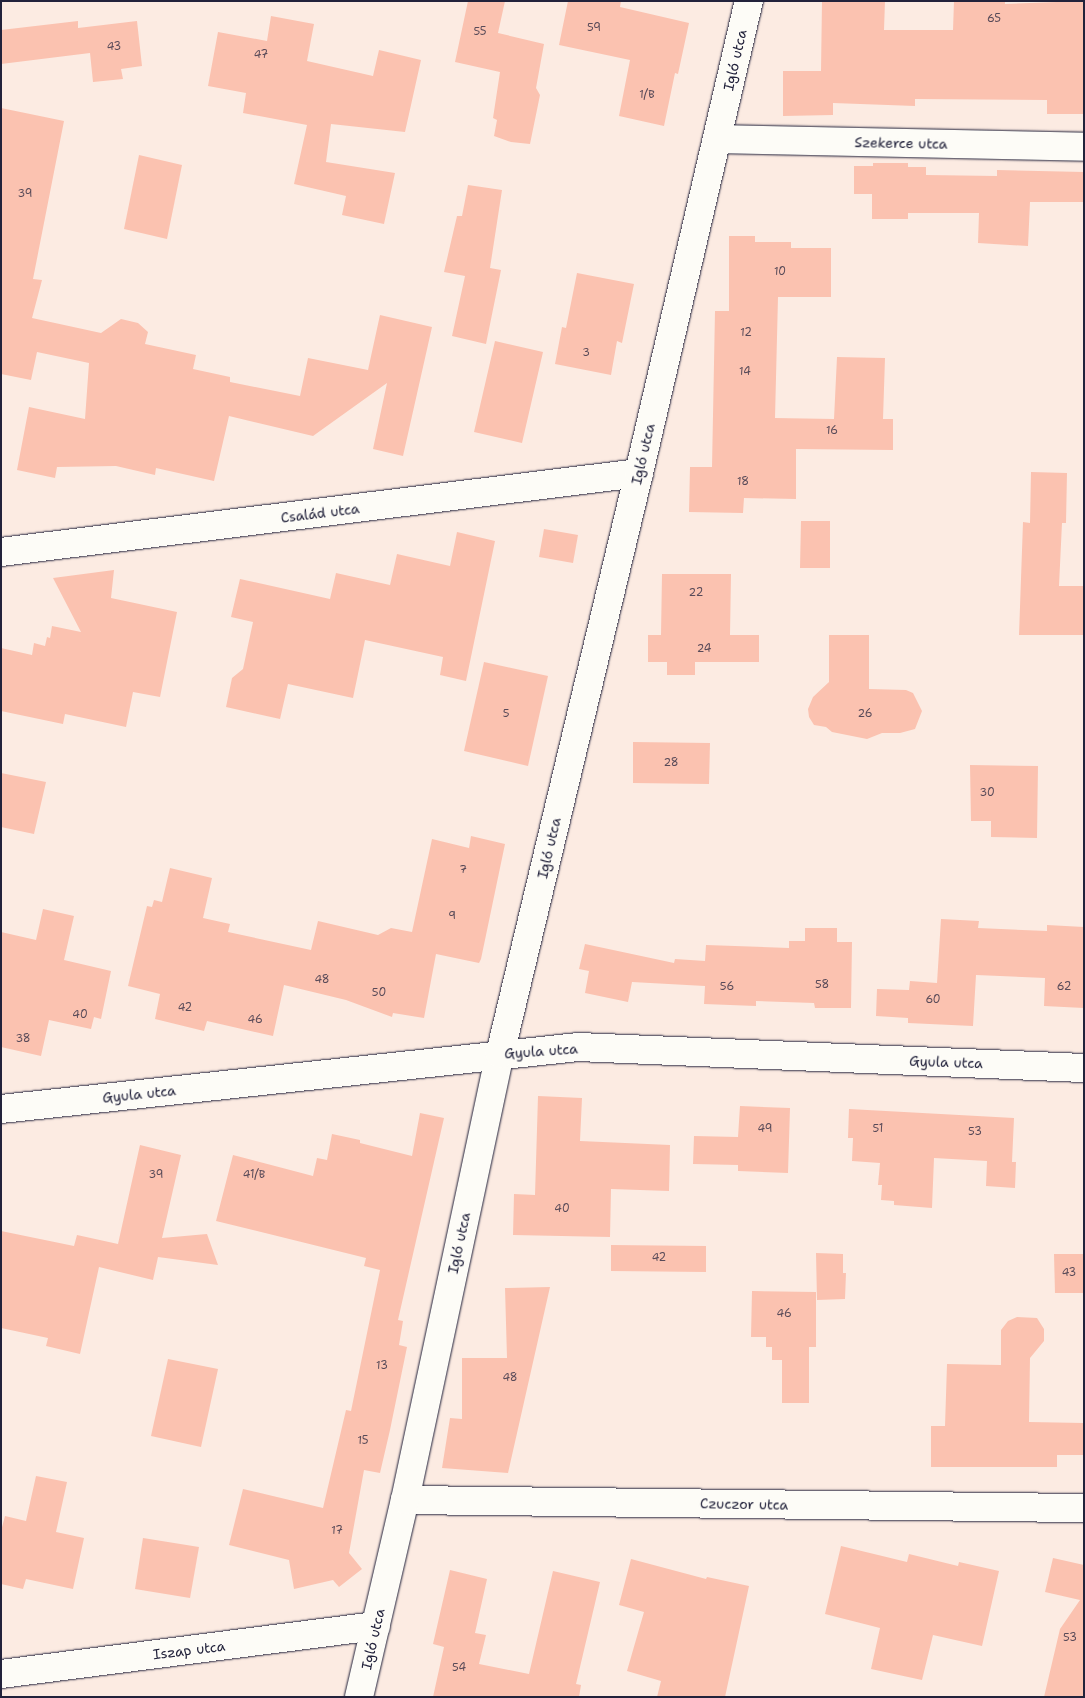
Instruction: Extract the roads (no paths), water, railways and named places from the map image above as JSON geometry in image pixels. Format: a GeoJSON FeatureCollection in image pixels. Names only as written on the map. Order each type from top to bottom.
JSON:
{"type":"FeatureCollection","features":[{"type":"Feature","properties":{"kind":"street","name":"Igló utca"},"geometry":{"type":"LineString","coordinates":[[359,1697],[405,1500],[500,1054],[639,473],[748,1]]}},
{"type":"Feature","properties":{"kind":"street","name":"Szekerce utca"},"geometry":{"type":"LineString","coordinates":[[717,139],[1084,147]]}},
{"type":"Feature","properties":{"kind":"street","name":"Család utca"},"geometry":{"type":"LineString","coordinates":[[1,552],[639,473]]}},
{"type":"Feature","properties":{"kind":"street","name":"Gyula utca"},"geometry":{"type":"LineString","coordinates":[[1,1109],[578,1047],[1084,1068]]}},
{"type":"Feature","properties":{"kind":"street","name":"Czuczor utca"},"geometry":{"type":"LineString","coordinates":[[405,1500],[1084,1508]]}},
{"type":"Feature","properties":{"kind":"street","name":"Iszap utca"},"geometry":{"type":"LineString","coordinates":[[1,1674],[376,1626]]}}]}
